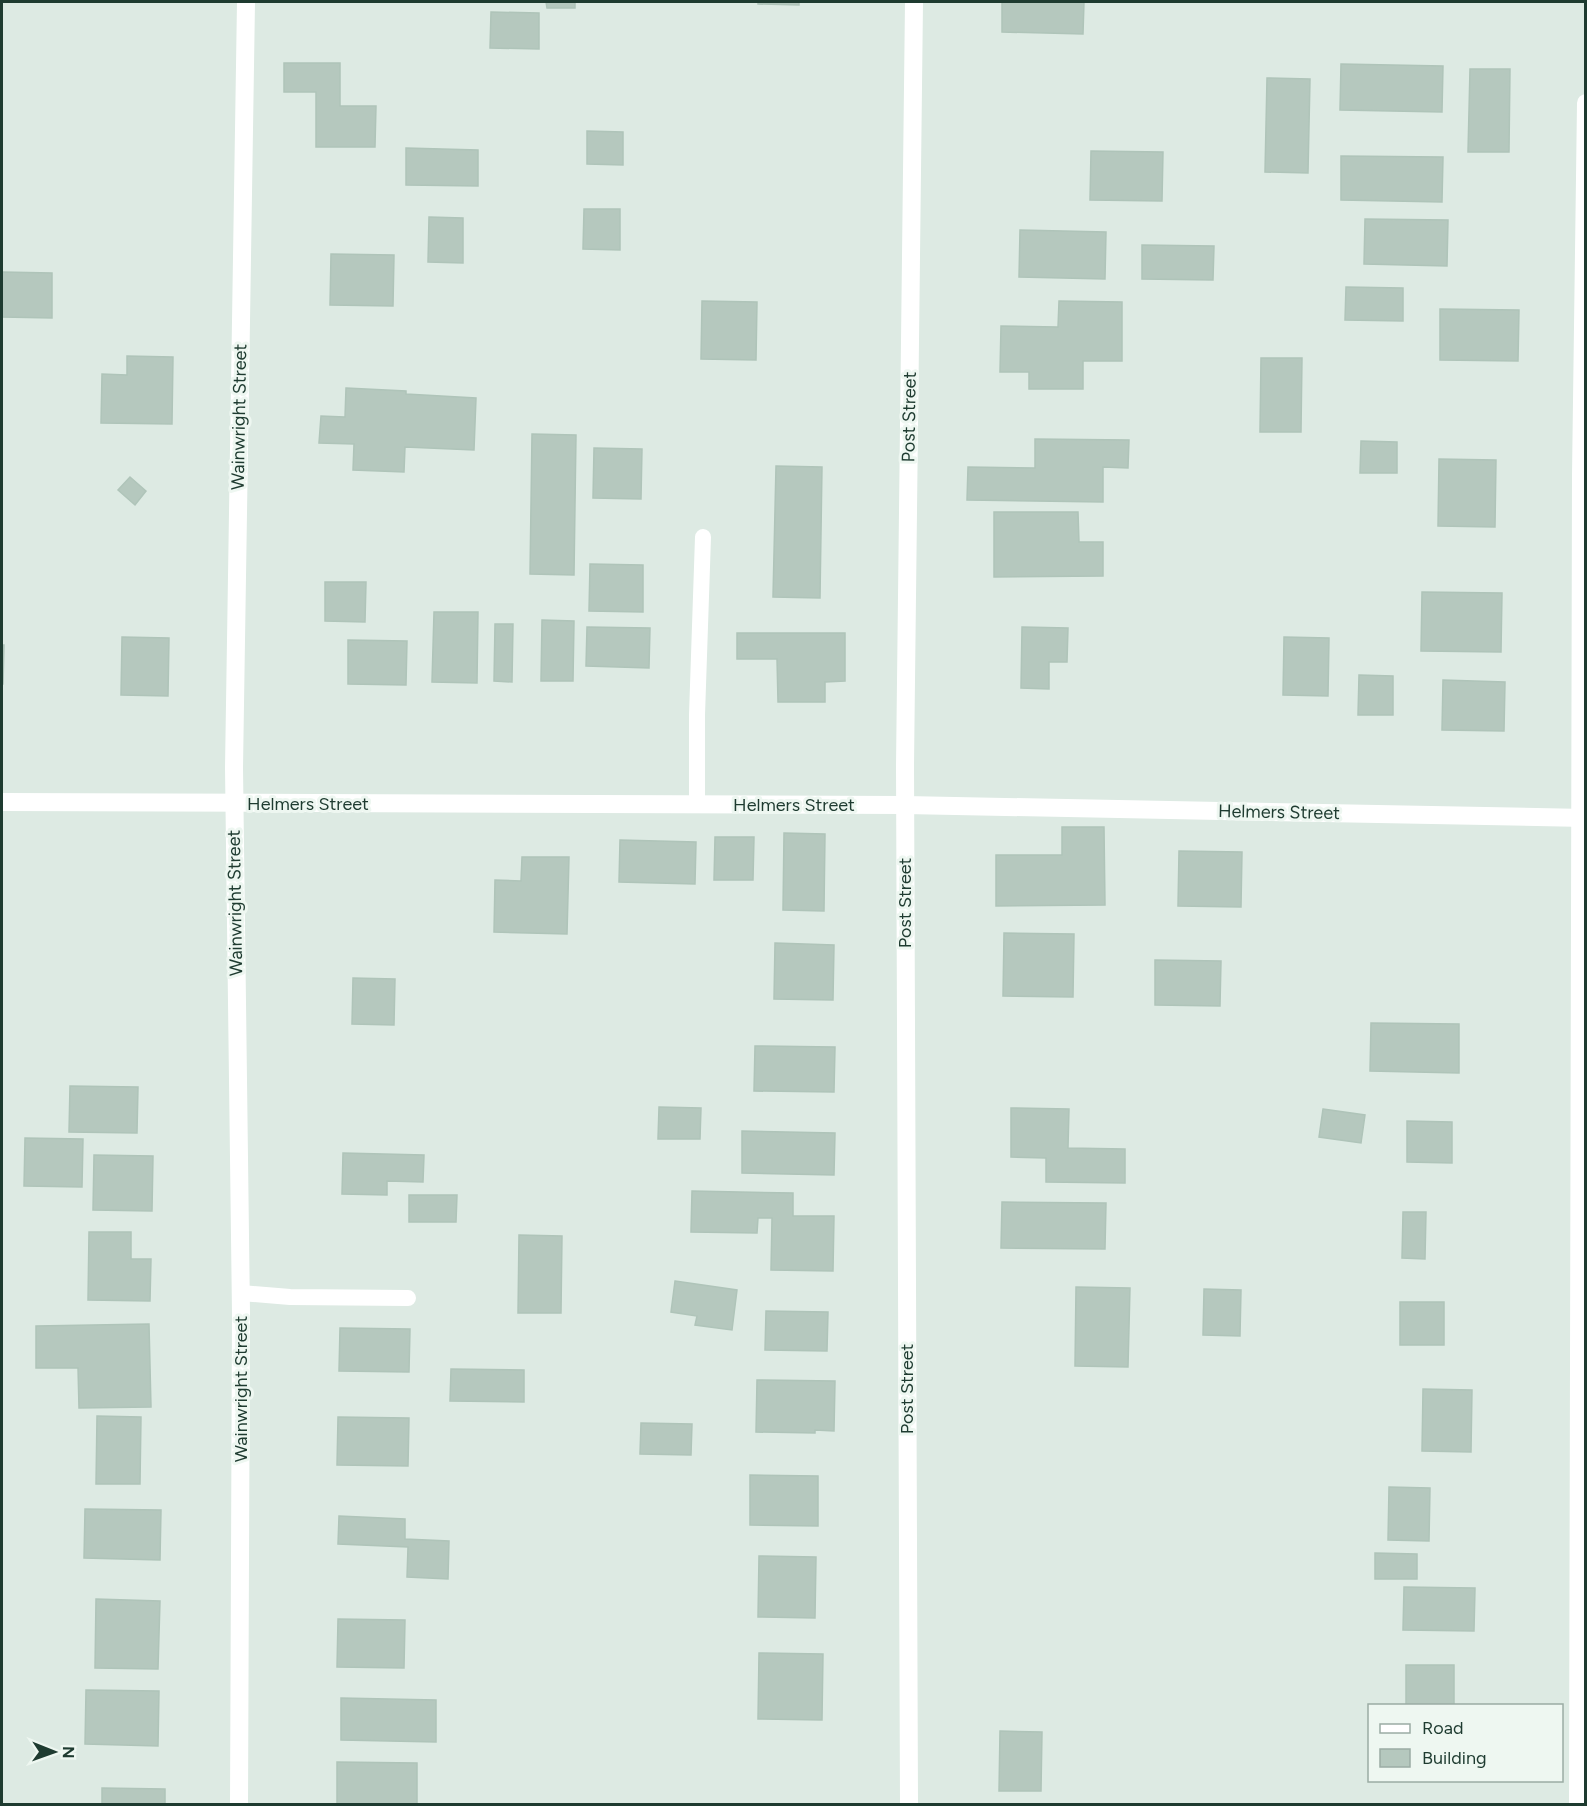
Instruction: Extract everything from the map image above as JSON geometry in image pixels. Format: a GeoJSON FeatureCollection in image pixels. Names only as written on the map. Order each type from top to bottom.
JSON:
{"type":"FeatureCollection","features":[{"type":"Feature","properties":{"kind":"street","name":"Wainwright Street"},"geometry":{"type":"LineString","coordinates":[[239,1804],[241,1293],[233,804],[246,2]]}},
{"type":"Feature","properties":{"kind":"street","name":"Post Street"},"geometry":{"type":"LineString","coordinates":[[909,1804],[905,805],[914,2]]}},
{"type":"Feature","properties":{"kind":"street"},"geometry":{"type":"LineString","coordinates":[[1578,1804],[1583,818],[1581,475],[1586,103]]}},
{"type":"Feature","properties":{"kind":"street","name":"Helmers Street"},"geometry":{"type":"LineString","coordinates":[[2,802],[905,805],[1583,818]]}},
{"type":"Feature","properties":{"kind":"lane"},"geometry":{"type":"LineString","coordinates":[[697,805],[697,715],[703,537]]}},
{"type":"Feature","properties":{"kind":"lane"},"geometry":{"type":"LineString","coordinates":[[241,1293],[290,1297],[408,1298]]}},
{"type":"Feature","properties":{"kind":"building"},"geometry":{"type":"Polygon","coordinates":[[[546,2],[575,2],[575,8],[547,8],[546,2]]]}},
{"type":"Feature","properties":{"kind":"building"},"geometry":{"type":"Polygon","coordinates":[[[758,2],[799,2],[799,5],[758,4],[758,2]]]}},
{"type":"Feature","properties":{"kind":"building"},"geometry":{"type":"Polygon","coordinates":[[[1002,2],[1084,2],[1083,34],[1002,32],[1002,2]]]}},
{"type":"Feature","properties":{"kind":"building"},"geometry":{"type":"Polygon","coordinates":[[[491,12],[539,13],[539,49],[490,48],[491,12]]]}},
{"type":"Feature","properties":{"kind":"building"},"geometry":{"type":"Polygon","coordinates":[[[284,63],[340,63],[340,106],[376,106],[375,147],[316,147],[316,92],[284,92],[284,63]]]}},
{"type":"Feature","properties":{"kind":"building"},"geometry":{"type":"Polygon","coordinates":[[[1341,64],[1443,66],[1442,112],[1340,110],[1341,64]]]}},
{"type":"Feature","properties":{"kind":"building"},"geometry":{"type":"Polygon","coordinates":[[[1470,69],[1510,69],[1509,152],[1468,152],[1470,69]]]}},
{"type":"Feature","properties":{"kind":"building"},"geometry":{"type":"Polygon","coordinates":[[[1267,78],[1310,79],[1308,173],[1265,172],[1267,78]]]}},
{"type":"Feature","properties":{"kind":"building"},"geometry":{"type":"Polygon","coordinates":[[[587,131],[623,132],[623,165],[587,164],[587,131]]]}},
{"type":"Feature","properties":{"kind":"building"},"geometry":{"type":"Polygon","coordinates":[[[406,148],[478,150],[478,186],[406,185],[406,148]]]}},
{"type":"Feature","properties":{"kind":"building"},"geometry":{"type":"Polygon","coordinates":[[[1091,151],[1163,152],[1162,201],[1090,200],[1091,151]]]}},
{"type":"Feature","properties":{"kind":"building"},"geometry":{"type":"Polygon","coordinates":[[[1341,156],[1443,157],[1442,202],[1341,200],[1341,156]]]}},
{"type":"Feature","properties":{"kind":"building"},"geometry":{"type":"Polygon","coordinates":[[[584,209],[620,209],[620,250],[583,249],[584,209]]]}},
{"type":"Feature","properties":{"kind":"building"},"geometry":{"type":"Polygon","coordinates":[[[429,217],[463,218],[463,263],[428,262],[429,217]]]}},
{"type":"Feature","properties":{"kind":"building"},"geometry":{"type":"Polygon","coordinates":[[[1365,219],[1448,220],[1447,266],[1364,264],[1365,219]]]}},
{"type":"Feature","properties":{"kind":"building"},"geometry":{"type":"Polygon","coordinates":[[[1020,230],[1106,232],[1105,279],[1019,277],[1020,230]]]}},
{"type":"Feature","properties":{"kind":"building"},"geometry":{"type":"Polygon","coordinates":[[[1142,245],[1214,246],[1213,280],[1142,279],[1142,245]]]}},
{"type":"Feature","properties":{"kind":"building"},"geometry":{"type":"Polygon","coordinates":[[[331,254],[394,255],[393,306],[330,305],[331,254]]]}},
{"type":"Feature","properties":{"kind":"building"},"geometry":{"type":"Polygon","coordinates":[[[2,272],[52,273],[52,318],[2,317],[2,272]]]}},
{"type":"Feature","properties":{"kind":"building"},"geometry":{"type":"Polygon","coordinates":[[[1346,287],[1403,288],[1403,321],[1345,320],[1346,287]]]}},
{"type":"Feature","properties":{"kind":"building"},"geometry":{"type":"Polygon","coordinates":[[[702,301],[757,302],[756,360],[701,359],[702,301]]]}},
{"type":"Feature","properties":{"kind":"building"},"geometry":{"type":"Polygon","coordinates":[[[1059,301],[1122,302],[1122,361],[1083,361],[1083,389],[1029,389],[1029,372],[1000,372],[1001,326],[1058,327],[1059,301]]]}},
{"type":"Feature","properties":{"kind":"building"},"geometry":{"type":"Polygon","coordinates":[[[1440,309],[1519,310],[1518,361],[1440,360],[1440,309]]]}},
{"type":"Feature","properties":{"kind":"building"},"geometry":{"type":"Polygon","coordinates":[[[127,356],[173,357],[172,424],[101,423],[102,374],[127,375],[127,356]]]}},
{"type":"Feature","properties":{"kind":"building"},"geometry":{"type":"Polygon","coordinates":[[[1261,358],[1302,358],[1301,432],[1260,432],[1261,358]]]}},
{"type":"Feature","properties":{"kind":"building"},"geometry":{"type":"Polygon","coordinates":[[[346,388],[476,398],[474,450],[405,447],[404,472],[353,470],[354,444],[319,443],[321,416],[345,417],[346,388]]]}},
{"type":"Feature","properties":{"kind":"building"},"geometry":{"type":"Polygon","coordinates":[[[532,434],[576,435],[574,575],[530,574],[532,434]]]}},
{"type":"Feature","properties":{"kind":"building"},"geometry":{"type":"Polygon","coordinates":[[[1035,439],[1129,440],[1128,468],[1103,467],[1103,502],[967,500],[968,467],[1035,468],[1035,439]]]}},
{"type":"Feature","properties":{"kind":"building"},"geometry":{"type":"Polygon","coordinates":[[[1361,441],[1397,442],[1397,473],[1360,473],[1361,441]]]}},
{"type":"Feature","properties":{"kind":"building"},"geometry":{"type":"Polygon","coordinates":[[[594,448],[642,449],[641,499],[593,498],[594,448]]]}},
{"type":"Feature","properties":{"kind":"building"},"geometry":{"type":"Polygon","coordinates":[[[1439,459],[1496,460],[1495,527],[1438,526],[1439,459]]]}},
{"type":"Feature","properties":{"kind":"building"},"geometry":{"type":"Polygon","coordinates":[[[776,466],[822,467],[820,598],[773,597],[776,466]]]}},
{"type":"Feature","properties":{"kind":"building"},"geometry":{"type":"Polygon","coordinates":[[[130,477],[146,491],[135,505],[118,490],[130,477]]]}},
{"type":"Feature","properties":{"kind":"building"},"geometry":{"type":"Polygon","coordinates":[[[994,512],[1078,512],[1079,542],[1103,542],[1103,576],[994,577],[994,512]]]}},
{"type":"Feature","properties":{"kind":"building"},"geometry":{"type":"Polygon","coordinates":[[[590,564],[643,565],[643,612],[589,611],[590,564]]]}},
{"type":"Feature","properties":{"kind":"building"},"geometry":{"type":"Polygon","coordinates":[[[325,582],[366,582],[365,622],[325,621],[325,582]]]}},
{"type":"Feature","properties":{"kind":"building"},"geometry":{"type":"Polygon","coordinates":[[[1422,592],[1502,593],[1501,652],[1421,651],[1422,592]]]}},
{"type":"Feature","properties":{"kind":"building"},"geometry":{"type":"Polygon","coordinates":[[[434,612],[478,612],[477,683],[432,682],[434,612]]]}},
{"type":"Feature","properties":{"kind":"building"},"geometry":{"type":"Polygon","coordinates":[[[542,620],[574,621],[573,681],[541,681],[542,620]]]}},
{"type":"Feature","properties":{"kind":"building"},"geometry":{"type":"Polygon","coordinates":[[[495,624],[513,624],[512,682],[494,681],[495,624]]]}},
{"type":"Feature","properties":{"kind":"building"},"geometry":{"type":"Polygon","coordinates":[[[587,627],[650,628],[649,668],[586,666],[587,627]]]}},
{"type":"Feature","properties":{"kind":"building"},"geometry":{"type":"Polygon","coordinates":[[[1022,627],[1068,628],[1067,662],[1049,662],[1049,689],[1021,688],[1022,627]]]}},
{"type":"Feature","properties":{"kind":"building"},"geometry":{"type":"Polygon","coordinates":[[[737,633],[845,633],[845,681],[825,682],[825,702],[778,702],[777,659],[737,659],[737,633]]]}},
{"type":"Feature","properties":{"kind":"building"},"geometry":{"type":"Polygon","coordinates":[[[122,637],[169,638],[168,696],[121,695],[122,637]]]}},
{"type":"Feature","properties":{"kind":"building"},"geometry":{"type":"Polygon","coordinates":[[[1284,637],[1329,638],[1328,696],[1283,695],[1284,637]]]}},
{"type":"Feature","properties":{"kind":"building"},"geometry":{"type":"Polygon","coordinates":[[[348,640],[407,641],[406,685],[348,684],[348,640]]]}},
{"type":"Feature","properties":{"kind":"building"},"geometry":{"type":"Polygon","coordinates":[[[2,645],[4,645],[3,684],[2,684],[2,645]]]}},
{"type":"Feature","properties":{"kind":"building"},"geometry":{"type":"Polygon","coordinates":[[[1359,675],[1393,676],[1393,715],[1358,715],[1359,675]]]}},
{"type":"Feature","properties":{"kind":"building"},"geometry":{"type":"Polygon","coordinates":[[[1443,680],[1505,682],[1504,731],[1442,730],[1443,680]]]}},
{"type":"Feature","properties":{"kind":"building"},"geometry":{"type":"Polygon","coordinates":[[[1062,827],[1104,827],[1105,905],[996,906],[996,855],[1062,855],[1062,827]]]}},
{"type":"Feature","properties":{"kind":"building"},"geometry":{"type":"Polygon","coordinates":[[[784,833],[825,834],[824,911],[783,910],[784,833]]]}},
{"type":"Feature","properties":{"kind":"building"},"geometry":{"type":"Polygon","coordinates":[[[715,837],[754,837],[753,880],[714,880],[715,837]]]}},
{"type":"Feature","properties":{"kind":"building"},"geometry":{"type":"Polygon","coordinates":[[[620,840],[696,842],[695,884],[619,882],[620,840]]]}},
{"type":"Feature","properties":{"kind":"building"},"geometry":{"type":"Polygon","coordinates":[[[1179,851],[1242,852],[1241,907],[1178,906],[1179,851]]]}},
{"type":"Feature","properties":{"kind":"building"},"geometry":{"type":"Polygon","coordinates":[[[522,857],[569,857],[567,934],[494,932],[495,880],[521,881],[522,857]]]}},
{"type":"Feature","properties":{"kind":"building"},"geometry":{"type":"Polygon","coordinates":[[[1004,933],[1074,934],[1073,997],[1003,996],[1004,933]]]}},
{"type":"Feature","properties":{"kind":"building"},"geometry":{"type":"Polygon","coordinates":[[[775,943],[834,945],[833,1000],[774,999],[775,943]]]}},
{"type":"Feature","properties":{"kind":"building"},"geometry":{"type":"Polygon","coordinates":[[[1155,960],[1221,961],[1220,1006],[1155,1005],[1155,960]]]}},
{"type":"Feature","properties":{"kind":"building"},"geometry":{"type":"Polygon","coordinates":[[[353,978],[395,979],[394,1025],[352,1024],[353,978]]]}},
{"type":"Feature","properties":{"kind":"building"},"geometry":{"type":"Polygon","coordinates":[[[1371,1023],[1459,1024],[1459,1073],[1370,1071],[1371,1023]]]}},
{"type":"Feature","properties":{"kind":"building"},"geometry":{"type":"Polygon","coordinates":[[[755,1046],[835,1047],[834,1092],[754,1091],[755,1046]]]}},
{"type":"Feature","properties":{"kind":"building"},"geometry":{"type":"Polygon","coordinates":[[[70,1086],[138,1087],[137,1133],[69,1132],[70,1086]]]}},
{"type":"Feature","properties":{"kind":"building"},"geometry":{"type":"Polygon","coordinates":[[[659,1107],[701,1108],[700,1139],[658,1139],[659,1107]]]}},
{"type":"Feature","properties":{"kind":"building"},"geometry":{"type":"Polygon","coordinates":[[[1011,1108],[1069,1109],[1068,1148],[1125,1149],[1125,1183],[1046,1182],[1046,1158],[1011,1157],[1011,1108]]]}},
{"type":"Feature","properties":{"kind":"building"},"geometry":{"type":"Polygon","coordinates":[[[1323,1109],[1365,1115],[1361,1143],[1319,1137],[1323,1109]]]}},
{"type":"Feature","properties":{"kind":"building"},"geometry":{"type":"Polygon","coordinates":[[[1407,1121],[1452,1122],[1452,1163],[1407,1162],[1407,1121]]]}},
{"type":"Feature","properties":{"kind":"building"},"geometry":{"type":"Polygon","coordinates":[[[742,1131],[835,1133],[834,1175],[742,1173],[742,1131]]]}},
{"type":"Feature","properties":{"kind":"building"},"geometry":{"type":"Polygon","coordinates":[[[25,1138],[83,1139],[82,1187],[24,1186],[25,1138]]]}},
{"type":"Feature","properties":{"kind":"building"},"geometry":{"type":"Polygon","coordinates":[[[343,1153],[424,1155],[423,1182],[387,1181],[387,1195],[342,1194],[343,1153]]]}},
{"type":"Feature","properties":{"kind":"building"},"geometry":{"type":"Polygon","coordinates":[[[94,1155],[153,1156],[152,1211],[93,1210],[94,1155]]]}},
{"type":"Feature","properties":{"kind":"building"},"geometry":{"type":"Polygon","coordinates":[[[692,1191],[793,1193],[793,1216],[834,1216],[833,1271],[771,1270],[772,1218],[758,1218],[757,1233],[691,1232],[692,1191]]]}},
{"type":"Feature","properties":{"kind":"building"},"geometry":{"type":"Polygon","coordinates":[[[409,1195],[457,1195],[456,1222],[409,1222],[409,1195]]]}},
{"type":"Feature","properties":{"kind":"building"},"geometry":{"type":"Polygon","coordinates":[[[1002,1202],[1106,1203],[1105,1249],[1001,1248],[1002,1202]]]}},
{"type":"Feature","properties":{"kind":"building"},"geometry":{"type":"Polygon","coordinates":[[[1403,1212],[1426,1212],[1425,1259],[1402,1258],[1403,1212]]]}},
{"type":"Feature","properties":{"kind":"building"},"geometry":{"type":"Polygon","coordinates":[[[89,1232],[131,1232],[131,1259],[151,1259],[150,1301],[88,1300],[89,1232]]]}},
{"type":"Feature","properties":{"kind":"building"},"geometry":{"type":"Polygon","coordinates":[[[519,1235],[562,1236],[561,1313],[518,1313],[519,1235]]]}},
{"type":"Feature","properties":{"kind":"building"},"geometry":{"type":"Polygon","coordinates":[[[675,1281],[737,1290],[732,1330],[695,1325],[697,1316],[671,1312],[675,1281]]]}},
{"type":"Feature","properties":{"kind":"building"},"geometry":{"type":"Polygon","coordinates":[[[1076,1287],[1130,1288],[1128,1367],[1075,1366],[1076,1287]]]}},
{"type":"Feature","properties":{"kind":"building"},"geometry":{"type":"Polygon","coordinates":[[[1204,1289],[1241,1290],[1240,1336],[1203,1335],[1204,1289]]]}},
{"type":"Feature","properties":{"kind":"building"},"geometry":{"type":"Polygon","coordinates":[[[1400,1302],[1444,1302],[1444,1345],[1400,1345],[1400,1302]]]}},
{"type":"Feature","properties":{"kind":"building"},"geometry":{"type":"Polygon","coordinates":[[[766,1311],[828,1312],[827,1351],[765,1350],[766,1311]]]}},
{"type":"Feature","properties":{"kind":"building"},"geometry":{"type":"Polygon","coordinates":[[[149,1324],[151,1407],[79,1408],[78,1368],[36,1368],[36,1326],[149,1324]]]}},
{"type":"Feature","properties":{"kind":"building"},"geometry":{"type":"Polygon","coordinates":[[[340,1328],[410,1329],[409,1372],[339,1371],[340,1328]]]}},
{"type":"Feature","properties":{"kind":"building"},"geometry":{"type":"Polygon","coordinates":[[[451,1369],[524,1370],[524,1402],[450,1401],[451,1369]]]}},
{"type":"Feature","properties":{"kind":"building"},"geometry":{"type":"Polygon","coordinates":[[[757,1380],[835,1381],[834,1431],[756,1432],[757,1380]]]}},
{"type":"Feature","properties":{"kind":"building"},"geometry":{"type":"Polygon","coordinates":[[[1423,1389],[1472,1390],[1471,1452],[1422,1451],[1423,1389]]]}},
{"type":"Feature","properties":{"kind":"building"},"geometry":{"type":"Polygon","coordinates":[[[97,1416],[141,1417],[140,1484],[96,1484],[97,1416]]]}},
{"type":"Feature","properties":{"kind":"building"},"geometry":{"type":"Polygon","coordinates":[[[338,1417],[409,1418],[408,1466],[337,1465],[338,1417]]]}},
{"type":"Feature","properties":{"kind":"building"},"geometry":{"type":"Polygon","coordinates":[[[641,1423],[692,1424],[691,1455],[640,1454],[641,1423]]]}},
{"type":"Feature","properties":{"kind":"building"},"geometry":{"type":"Polygon","coordinates":[[[750,1475],[818,1476],[818,1526],[750,1525],[750,1475]]]}},
{"type":"Feature","properties":{"kind":"building"},"geometry":{"type":"Polygon","coordinates":[[[1389,1487],[1430,1488],[1429,1541],[1388,1540],[1389,1487]]]}},
{"type":"Feature","properties":{"kind":"building"},"geometry":{"type":"Polygon","coordinates":[[[85,1509],[161,1510],[160,1560],[84,1558],[85,1509]]]}},
{"type":"Feature","properties":{"kind":"building"},"geometry":{"type":"Polygon","coordinates":[[[339,1516],[405,1519],[405,1539],[449,1541],[448,1579],[407,1577],[408,1547],[338,1544],[339,1516]]]}},
{"type":"Feature","properties":{"kind":"building"},"geometry":{"type":"Polygon","coordinates":[[[1375,1553],[1417,1554],[1417,1579],[1375,1579],[1375,1553]]]}},
{"type":"Feature","properties":{"kind":"building"},"geometry":{"type":"Polygon","coordinates":[[[759,1556],[816,1557],[815,1618],[758,1617],[759,1556]]]}},
{"type":"Feature","properties":{"kind":"building"},"geometry":{"type":"Polygon","coordinates":[[[1404,1587],[1475,1588],[1474,1631],[1403,1630],[1404,1587]]]}},
{"type":"Feature","properties":{"kind":"building"},"geometry":{"type":"Polygon","coordinates":[[[96,1599],[160,1601],[158,1669],[95,1668],[96,1599]]]}},
{"type":"Feature","properties":{"kind":"building"},"geometry":{"type":"Polygon","coordinates":[[[338,1619],[405,1620],[404,1668],[337,1667],[338,1619]]]}},
{"type":"Feature","properties":{"kind":"building"},"geometry":{"type":"Polygon","coordinates":[[[759,1653],[823,1654],[822,1720],[758,1719],[759,1653]]]}},
{"type":"Feature","properties":{"kind":"building"},"geometry":{"type":"Polygon","coordinates":[[[1406,1665],[1454,1665],[1454,1704],[1406,1704],[1406,1665]]]}},
{"type":"Feature","properties":{"kind":"building"},"geometry":{"type":"Polygon","coordinates":[[[86,1690],[159,1691],[158,1746],[85,1744],[86,1690]]]}},
{"type":"Feature","properties":{"kind":"building"},"geometry":{"type":"Polygon","coordinates":[[[341,1698],[436,1700],[436,1742],[341,1740],[341,1698]]]}},
{"type":"Feature","properties":{"kind":"building"},"geometry":{"type":"Polygon","coordinates":[[[1000,1731],[1042,1732],[1041,1791],[999,1791],[1000,1731]]]}},
{"type":"Feature","properties":{"kind":"building"},"geometry":{"type":"Polygon","coordinates":[[[337,1762],[417,1763],[417,1804],[337,1804],[337,1762]]]}},
{"type":"Feature","properties":{"kind":"building"},"geometry":{"type":"Polygon","coordinates":[[[102,1788],[165,1789],[165,1804],[102,1804],[102,1788]]]}}]}
